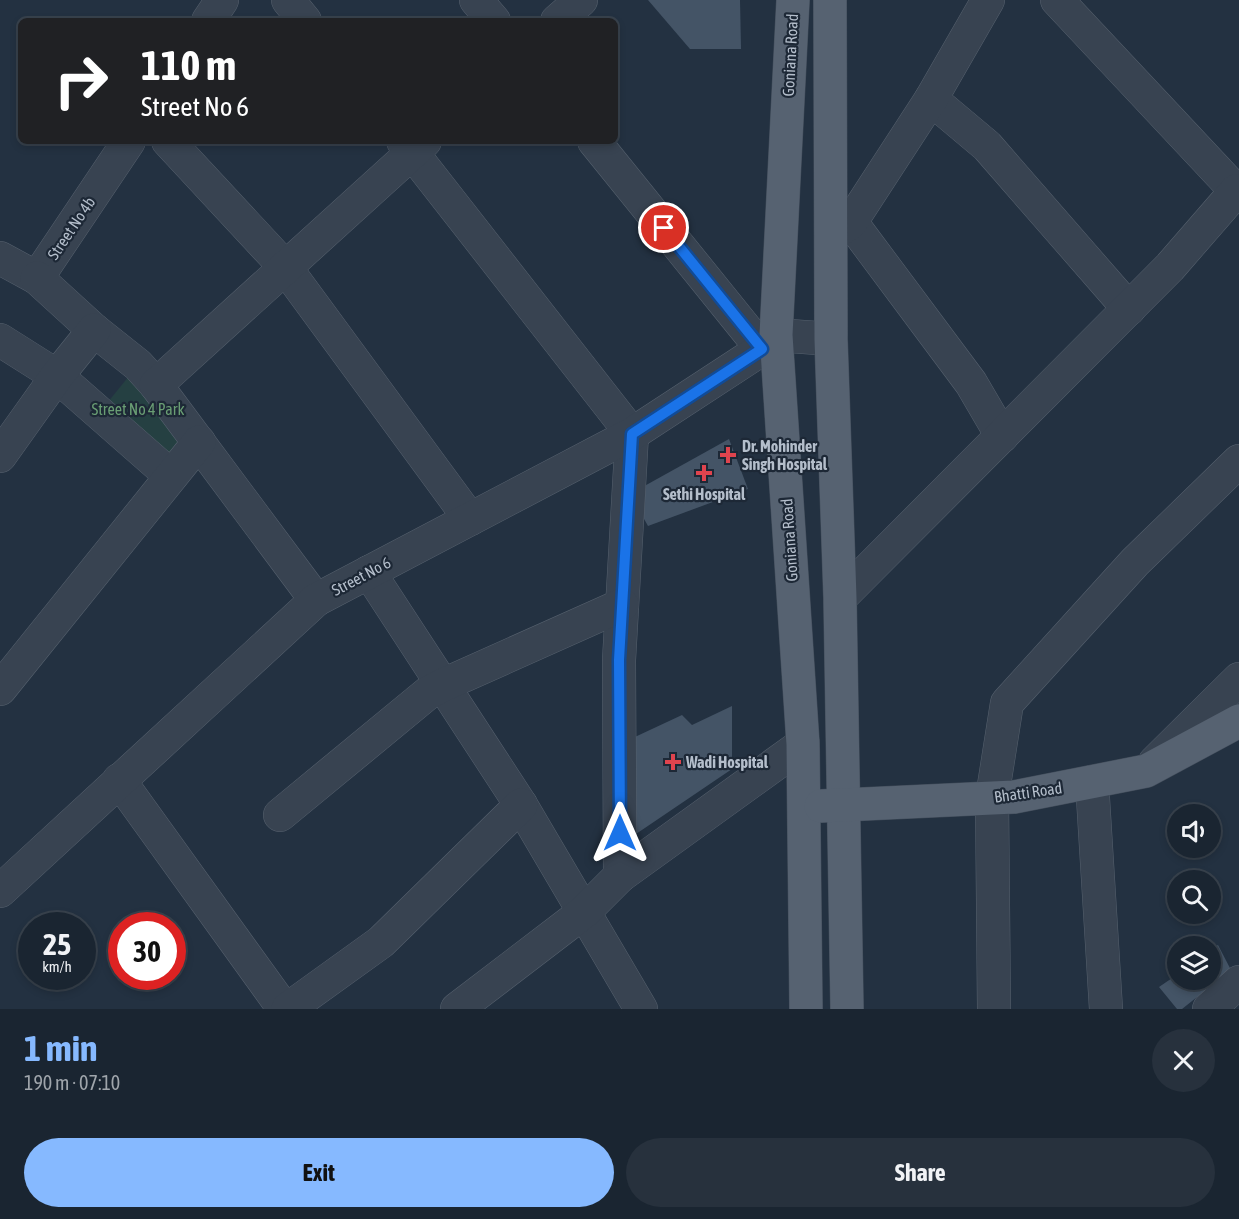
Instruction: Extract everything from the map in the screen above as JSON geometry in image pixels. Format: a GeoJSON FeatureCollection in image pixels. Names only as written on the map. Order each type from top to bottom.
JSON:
{"type":"FeatureCollection","features":[{"type":"Feature","properties":{"kind":"main road","name":"Goniana Road"},"geometry":{"type":"LineString","coordinates":[[793,0],[769,342],[803,744],[806,1009]]}},
{"type":"Feature","properties":{"kind":"main road"},"geometry":{"type":"LineString","coordinates":[[830,0],[841,229],[831,339],[840,598],[847,1009]]}},
{"type":"Feature","properties":{"kind":"main road","name":"Bhatti Road"},"geometry":{"type":"LineString","coordinates":[[804,808],[844,804],[1014,797],[1092,782],[1146,771],[1239,721]]}},
{"type":"Feature","properties":{"kind":"street"},"geometry":{"type":"LineString","coordinates":[[210,18],[222,0]]}},
{"type":"Feature","properties":{"kind":"street"},"geometry":{"type":"LineString","coordinates":[[288,0],[303,18]]}},
{"type":"Feature","properties":{"kind":"street"},"geometry":{"type":"LineString","coordinates":[[476,0],[491,18]]}},
{"type":"Feature","properties":{"kind":"street"},"geometry":{"type":"LineString","coordinates":[[560,18],[581,0]]}},
{"type":"Feature","properties":{"kind":"street"},"geometry":{"type":"LineString","coordinates":[[988,0],[931,99],[841,229],[971,383],[1002,436]]}},
{"type":"Feature","properties":{"kind":"street"},"geometry":{"type":"LineString","coordinates":[[840,598],[1129,309],[1238,191],[1057,0]]}},
{"type":"Feature","properties":{"kind":"street"},"geometry":{"type":"LineString","coordinates":[[931,99],[987,146],[1129,309]]}},
{"type":"Feature","properties":{"kind":"street","name":"Street No 4b"},"geometry":{"type":"LineString","coordinates":[[37,279],[127,144]]}},
{"type":"Feature","properties":{"kind":"street"},"geometry":{"type":"LineString","coordinates":[[171,144],[285,267],[470,519]]}},
{"type":"Feature","properties":{"kind":"street"},"geometry":{"type":"LineString","coordinates":[[597,144],[769,342],[831,339]]}},
{"type":"Feature","properties":{"kind":"street"},"geometry":{"type":"LineString","coordinates":[[156,384],[285,267],[414,145],[632,434],[619,660],[620,876]]}},
{"type":"Feature","properties":{"kind":"street"},"geometry":{"type":"LineString","coordinates":[[0,258],[37,279],[94,330],[138,365],[156,384],[316,600]]}},
{"type":"Feature","properties":{"kind":"street"},"geometry":{"type":"LineString","coordinates":[[0,456],[57,376],[94,330]]}},
{"type":"Feature","properties":{"kind":"street"},"geometry":{"type":"LineString","coordinates":[[0,340],[57,376],[171,476]]}},
{"type":"Feature","properties":{"kind":"street","name":"Street No 6"},"geometry":{"type":"LineString","coordinates":[[0,891],[316,600],[632,434],[769,342]]}},
{"type":"Feature","properties":{"kind":"street"},"geometry":{"type":"LineString","coordinates":[[0,689],[199,442]]}},
{"type":"Feature","properties":{"kind":"street"},"geometry":{"type":"LineString","coordinates":[[994,1009],[992,798],[1007,703],[1135,562],[1239,461]]}},
{"type":"Feature","properties":{"kind":"street"},"geometry":{"type":"LineString","coordinates":[[369,572],[521,805],[641,1009]]}},
{"type":"Feature","properties":{"kind":"street"},"geometry":{"type":"LineString","coordinates":[[280,815],[428,693],[622,605]]}},
{"type":"Feature","properties":{"kind":"street"},"geometry":{"type":"LineString","coordinates":[[1146,771],[1239,679]]}},
{"type":"Feature","properties":{"kind":"street"},"geometry":{"type":"LineString","coordinates":[[457,1009],[584,912],[620,876],[803,744]]}},
{"type":"Feature","properties":{"kind":"street"},"geometry":{"type":"LineString","coordinates":[[119,780],[286,1009],[381,942],[521,805]]}},
{"type":"Feature","properties":{"kind":"street"},"geometry":{"type":"LineString","coordinates":[[1092,782],[1106,1009]]}},
{"type":"Feature","properties":{"kind":"street"},"geometry":{"type":"LineString","coordinates":[[1209,1009],[1239,982]]}},
{"type":"Feature","properties":{"kind":"green space","name":"Street No 4 Park"},"geometry":{"type":"Polygon","coordinates":[[[138,365],[199,442],[171,476],[99,413],[138,365]]]}},
{"type":"Feature","properties":{"kind":"building"},"geometry":{"type":"Polygon","coordinates":[[[648,0],[740,0],[741,49],[690,49],[648,0]]]}},
{"type":"Feature","properties":{"kind":"building"},"geometry":{"type":"Polygon","coordinates":[[[729,439],[748,489],[648,526],[630,494],[729,439]]]}},
{"type":"Feature","properties":{"kind":"building"},"geometry":{"type":"Polygon","coordinates":[[[732,706],[732,769],[636,834],[622,743],[682,715],[692,725],[732,706]]]}},
{"type":"Feature","properties":{"kind":"building"},"geometry":{"type":"Polygon","coordinates":[[[1221,951],[1231,970],[1221,978],[1221,951]]]}},
{"type":"Feature","properties":{"kind":"building"},"geometry":{"type":"Polygon","coordinates":[[[1167,982],[1167,990],[1206,990],[1182,1009],[1177,1009],[1159,987],[1167,982]]]}},
{"type":"Feature","properties":{"kind":"place","name":"Dr. Mohinder Singh Hospital"},"geometry":{"type":"Point","coordinates":[728,455]}},
{"type":"Feature","properties":{"kind":"place","name":"Sethi Hospital"},"geometry":{"type":"Point","coordinates":[704,473]}},
{"type":"Feature","properties":{"kind":"place","name":"Wadi Hospital"},"geometry":{"type":"Point","coordinates":[673,762]}},
{"type":"Feature","properties":{"kind":"route"},"geometry":{"type":"LineString","coordinates":[[620,833],[619,660],[632,434],[762,349],[664,228]]}}]}
